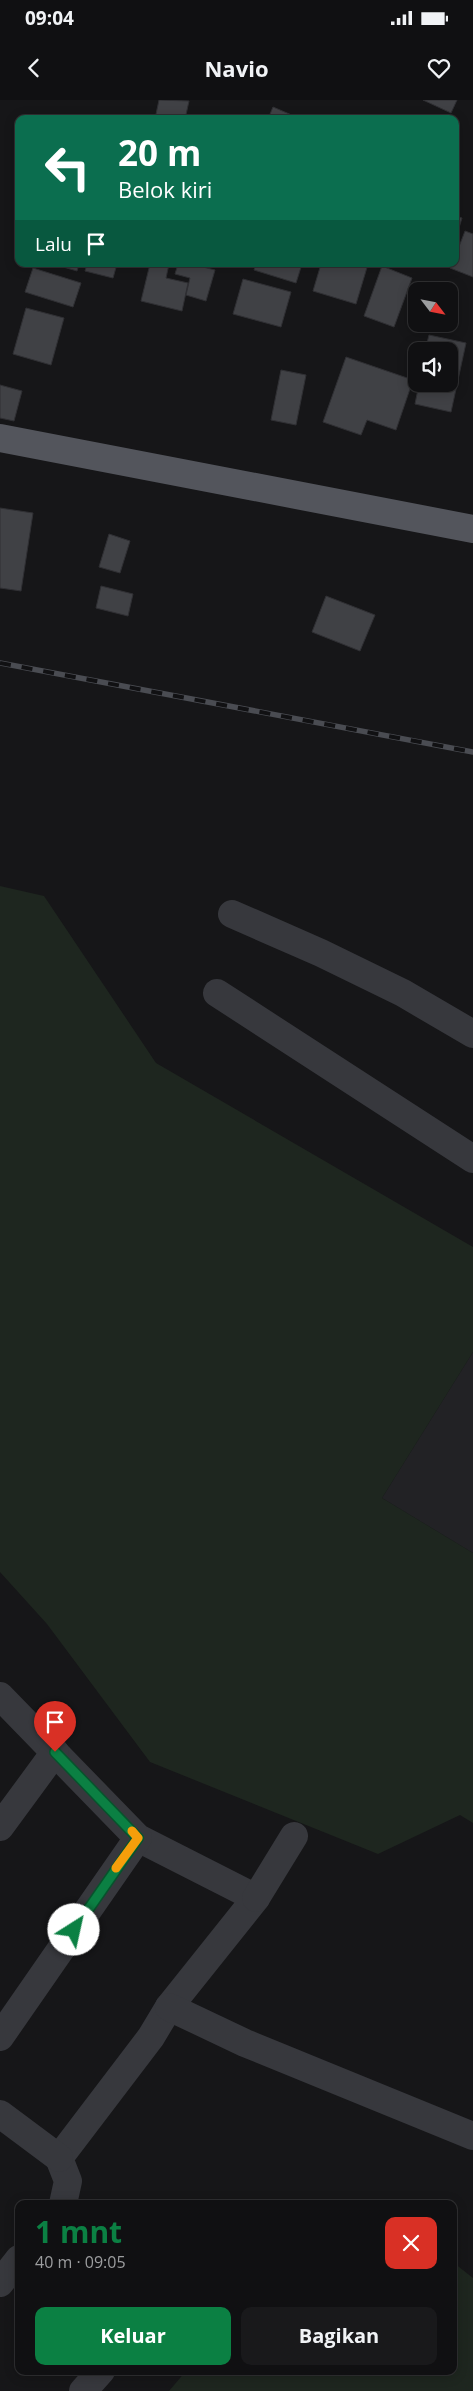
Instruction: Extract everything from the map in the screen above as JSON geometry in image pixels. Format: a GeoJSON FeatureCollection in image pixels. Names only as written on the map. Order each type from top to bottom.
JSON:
{"type":"FeatureCollection","features":[{"type":"Feature","properties":{"kind":"main road"},"geometry":{"type":"LineString","coordinates":[[0,438],[473,529]]}},
{"type":"Feature","properties":{"kind":"street"},"geometry":{"type":"LineString","coordinates":[[232,914],[395,989],[473,1034]]}},
{"type":"Feature","properties":{"kind":"street"},"geometry":{"type":"LineString","coordinates":[[217,993],[473,1159]]}},
{"type":"Feature","properties":{"kind":"street"},"geometry":{"type":"LineString","coordinates":[[0,1696],[138,1838],[256,1898]]}},
{"type":"Feature","properties":{"kind":"street"},"geometry":{"type":"LineString","coordinates":[[0,1827],[55,1752]]}},
{"type":"Feature","properties":{"kind":"street"},"geometry":{"type":"LineString","coordinates":[[59,2158],[152,2037],[169,2007],[256,1898],[294,1836]]}},
{"type":"Feature","properties":{"kind":"street"},"geometry":{"type":"LineString","coordinates":[[0,2038],[138,1838]]}},
{"type":"Feature","properties":{"kind":"street"},"geometry":{"type":"LineString","coordinates":[[169,2007],[244,2043],[473,2136]]}},
{"type":"Feature","properties":{"kind":"street"},"geometry":{"type":"LineString","coordinates":[[0,2114],[59,2158],[68,2181],[64,2200]]}},
{"type":"Feature","properties":{"kind":"street"},"geometry":{"type":"LineString","coordinates":[[0,2283],[15,2265]]}},
{"type":"Feature","properties":{"kind":"street"},"geometry":{"type":"LineString","coordinates":[[84,2391],[98,2375]]}},
{"type":"Feature","properties":{"kind":"shaded area"},"geometry":{"type":"Polygon","coordinates":[[[0,886],[44,896],[156,1063],[473,1247],[473,1352],[382,1498],[473,1553],[473,1823],[460,1815],[378,1854],[150,1762],[47,1624],[0,1572],[0,886]]]}},
{"type":"Feature","properties":{"kind":"shaded area"},"geometry":{"type":"Polygon","coordinates":[[[473,1352],[473,1553],[382,1498],[473,1352]]]}},
{"type":"Feature","properties":{"kind":"shaded area"},"geometry":{"type":"Polygon","coordinates":[[[457,2265],[473,2278],[473,2391],[169,2391],[183,2375],[457,2375],[457,2265]]]}},
{"type":"Feature","properties":{"kind":"building"},"geometry":{"type":"Polygon","coordinates":[[[159,100],[189,101],[186,115],[156,115],[159,100]]]}},
{"type":"Feature","properties":{"kind":"building"},"geometry":{"type":"Polygon","coordinates":[[[423,100],[457,100],[451,113],[423,100]]]}},
{"type":"Feature","properties":{"kind":"building"},"geometry":{"type":"Polygon","coordinates":[[[273,107],[292,115],[270,115],[273,107]]]}},
{"type":"Feature","properties":{"kind":"building"},"geometry":{"type":"Polygon","coordinates":[[[459,217],[462,218],[459,228],[459,217]]]}},
{"type":"Feature","properties":{"kind":"building"},"geometry":{"type":"Polygon","coordinates":[[[465,231],[473,234],[473,277],[450,268],[459,267],[459,247],[465,231]]]}},
{"type":"Feature","properties":{"kind":"building"},"geometry":{"type":"Polygon","coordinates":[[[63,267],[78,267],[77,271],[63,267]]]}},
{"type":"Feature","properties":{"kind":"building"},"geometry":{"type":"Polygon","coordinates":[[[86,267],[116,267],[113,278],[85,271],[86,267]]]}},
{"type":"Feature","properties":{"kind":"building"},"geometry":{"type":"Polygon","coordinates":[[[149,267],[168,267],[166,278],[188,283],[182,311],[141,301],[149,267]]]}},
{"type":"Feature","properties":{"kind":"building"},"geometry":{"type":"Polygon","coordinates":[[[177,267],[203,267],[215,270],[206,301],[186,295],[190,278],[175,274],[177,267]]]}},
{"type":"Feature","properties":{"kind":"building"},"geometry":{"type":"Polygon","coordinates":[[[255,267],[301,267],[296,283],[254,270],[255,267]]]}},
{"type":"Feature","properties":{"kind":"building"},"geometry":{"type":"Polygon","coordinates":[[[320,267],[367,267],[356,304],[313,291],[320,267]]]}},
{"type":"Feature","properties":{"kind":"building"},"geometry":{"type":"Polygon","coordinates":[[[382,267],[412,278],[411,282],[408,282],[408,289],[394,327],[364,316],[382,267]]]}},
{"type":"Feature","properties":{"kind":"building"},"geometry":{"type":"Polygon","coordinates":[[[33,268],[81,283],[73,307],[25,292],[33,268]]]}},
{"type":"Feature","properties":{"kind":"building"},"geometry":{"type":"Polygon","coordinates":[[[243,279],[291,292],[281,327],[233,314],[243,279]]]}},
{"type":"Feature","properties":{"kind":"building"},"geometry":{"type":"Polygon","coordinates":[[[26,308],[64,318],[51,365],[13,354],[26,308]]]}},
{"type":"Feature","properties":{"kind":"building"},"geometry":{"type":"Polygon","coordinates":[[[429,335],[466,343],[458,380],[458,342],[427,342],[429,335]]]}},
{"type":"Feature","properties":{"kind":"building"},"geometry":{"type":"Polygon","coordinates":[[[346,357],[408,378],[409,392],[396,430],[367,420],[361,435],[323,422],[346,357]]]}},
{"type":"Feature","properties":{"kind":"building"},"geometry":{"type":"Polygon","coordinates":[[[281,370],[306,375],[296,425],[271,420],[281,370]]]}},
{"type":"Feature","properties":{"kind":"building"},"geometry":{"type":"Polygon","coordinates":[[[0,385],[22,391],[14,421],[0,418],[0,385]]]}},
{"type":"Feature","properties":{"kind":"building"},"geometry":{"type":"Polygon","coordinates":[[[417,392],[455,392],[451,412],[415,404],[417,392]]]}},
{"type":"Feature","properties":{"kind":"building"},"geometry":{"type":"Polygon","coordinates":[[[0,508],[33,513],[21,591],[0,588],[0,508]]]}},
{"type":"Feature","properties":{"kind":"building"},"geometry":{"type":"Polygon","coordinates":[[[109,534],[130,541],[120,573],[99,567],[109,534]]]}},
{"type":"Feature","properties":{"kind":"building"},"geometry":{"type":"Polygon","coordinates":[[[101,586],[133,594],[128,616],[96,608],[101,586]]]}},
{"type":"Feature","properties":{"kind":"building"},"geometry":{"type":"Polygon","coordinates":[[[326,596],[375,615],[360,651],[312,632],[326,596]]]}},
{"type":"Feature","properties":{"kind":"railway"},"geometry":{"type":"LineString","coordinates":[[0,663],[473,752]]}},
{"type":"Feature","properties":{"kind":"slow traffic"},"geometry":{"type":"LineString","coordinates":[[116,1868],[138,1838],[132,1831]]}},
{"type":"Feature","properties":{"kind":"route"},"geometry":{"type":"LineString","coordinates":[[55,1752],[138,1838],[74,1930]]}}]}
